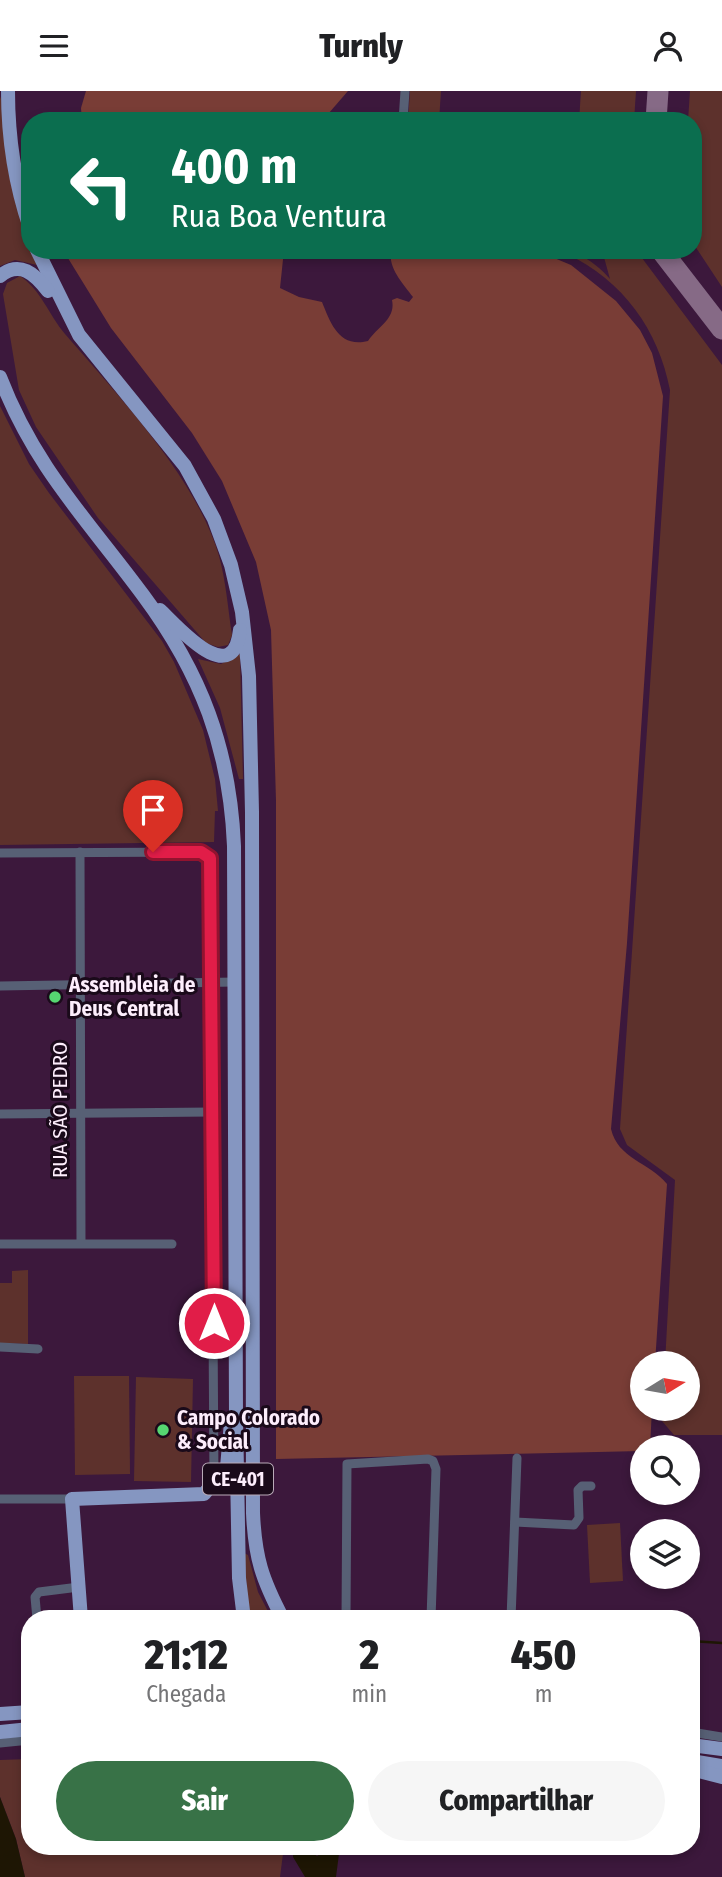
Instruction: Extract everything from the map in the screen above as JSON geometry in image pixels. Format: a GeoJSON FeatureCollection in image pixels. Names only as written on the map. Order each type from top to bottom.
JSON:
{"type":"FeatureCollection","features":[{"type":"Feature","properties":{"kind":"main road"},"geometry":{"type":"LineString","coordinates":[[8,91],[11,143],[21,197]]}},
{"type":"Feature","properties":{"kind":"main road","name":"CE-401"},"geometry":{"type":"LineString","coordinates":[[41,259],[79,335],[185,466],[214,519],[231,565],[242,612],[249,676],[252,813],[254,1544],[262,1579],[278,1610]]}},
{"type":"Feature","properties":{"kind":"main road"},"geometry":{"type":"LineString","coordinates":[[0,276],[15,269],[32,273],[79,335]]}},
{"type":"Feature","properties":{"kind":"main road","name":"CE-401"},"geometry":{"type":"LineString","coordinates":[[0,377],[25,435],[41,463],[144,595],[179,648],[198,685],[221,746],[233,820],[236,1418],[239,1578],[243,1610]]}},
{"type":"Feature","properties":{"kind":"main road"},"geometry":{"type":"LineString","coordinates":[[144,595],[200,649],[215,656],[230,652],[235,647],[242,612]]}},
{"type":"Feature","properties":{"kind":"main road"},"geometry":{"type":"LineString","coordinates":[[80,1610],[72,1499],[199,1495],[208,1491],[228,1464],[228,1427],[236,1418]]}},
{"type":"Feature","properties":{"kind":"main road"},"geometry":{"type":"LineString","coordinates":[[0,1714],[21,1713]]}},
{"type":"Feature","properties":{"kind":"main road"},"geometry":{"type":"LineString","coordinates":[[0,1732],[21,1730]]}},
{"type":"Feature","properties":{"kind":"main road"},"geometry":{"type":"LineString","coordinates":[[700,1746],[722,1749]]}},
{"type":"Feature","properties":{"kind":"main road"},"geometry":{"type":"LineString","coordinates":[[700,1762],[722,1766]]}},
{"type":"Feature","properties":{"kind":"main road"},"geometry":{"type":"LineString","coordinates":[[700,1771],[722,1777]]}},
{"type":"Feature","properties":{"kind":"street"},"geometry":{"type":"LineString","coordinates":[[404,112],[405,91]]}},
{"type":"Feature","properties":{"kind":"street","name":"RUA SÃO PEDRO"},"geometry":{"type":"LineString","coordinates":[[80,852],[81,1243]]}},
{"type":"Feature","properties":{"kind":"street"},"geometry":{"type":"LineString","coordinates":[[0,853],[207,853],[210,858],[214,1480]]}},
{"type":"Feature","properties":{"kind":"street"},"geometry":{"type":"LineString","coordinates":[[0,986],[235,982]]}},
{"type":"Feature","properties":{"kind":"street"},"geometry":{"type":"LineString","coordinates":[[0,1114],[212,1112]]}},
{"type":"Feature","properties":{"kind":"street"},"geometry":{"type":"LineString","coordinates":[[0,1244],[172,1244]]}},
{"type":"Feature","properties":{"kind":"street"},"geometry":{"type":"LineString","coordinates":[[0,1347],[38,1349]]}},
{"type":"Feature","properties":{"kind":"street"},"geometry":{"type":"LineString","coordinates":[[511,1610],[517,1458]]}},
{"type":"Feature","properties":{"kind":"street"},"geometry":{"type":"LineString","coordinates":[[346,1610],[347,1464],[433,1461],[436,1469],[431,1610]]}},
{"type":"Feature","properties":{"kind":"street"},"geometry":{"type":"LineString","coordinates":[[515,1522],[574,1525],[579,1518],[579,1490],[582,1486],[591,1486]]}},
{"type":"Feature","properties":{"kind":"street"},"geometry":{"type":"LineString","coordinates":[[0,1499],[72,1499]]}},
{"type":"Feature","properties":{"kind":"street"},"geometry":{"type":"LineString","coordinates":[[37,1610],[37,1594],[79,1587]]}},
{"type":"Feature","properties":{"kind":"street"},"geometry":{"type":"LineString","coordinates":[[700,1733],[722,1737]]}},
{"type":"Feature","properties":{"kind":"street"},"geometry":{"type":"LineString","coordinates":[[0,1743],[21,1741]]}},
{"type":"Feature","properties":{"kind":"shaded area"},"geometry":{"type":"Polygon","coordinates":[[[3,91],[7,160],[21,221],[21,259],[35,259],[37,265],[15,260],[0,266],[0,99],[3,91]]]}},
{"type":"Feature","properties":{"kind":"shaded area"},"geometry":{"type":"Polygon","coordinates":[[[86,91],[348,91],[330,112],[81,112],[86,91]]]}},
{"type":"Feature","properties":{"kind":"shaded area"},"geometry":{"type":"Polygon","coordinates":[[[410,91],[441,91],[440,112],[409,112],[410,91]]]}},
{"type":"Feature","properties":{"kind":"shaded area"},"geometry":{"type":"Polygon","coordinates":[[[581,91],[636,91],[635,112],[580,112],[581,91]]]}},
{"type":"Feature","properties":{"kind":"shaded area"},"geometry":{"type":"Polygon","coordinates":[[[690,91],[722,91],[722,287],[702,257],[702,112],[689,112],[690,91]]]}},
{"type":"Feature","properties":{"kind":"shaded area"},"geometry":{"type":"Polygon","coordinates":[[[69,259],[283,259],[280,288],[299,297],[322,302],[337,332],[343,338],[358,342],[368,341],[385,322],[393,307],[392,300],[397,298],[409,302],[413,297],[394,270],[391,259],[557,259],[571,265],[616,301],[640,330],[652,353],[663,396],[627,943],[611,1129],[620,1147],[627,1154],[667,1184],[656,1351],[630,1351],[630,1421],[651,1421],[651,1435],[630,1435],[630,1451],[276,1459],[276,801],[271,630],[256,562],[222,481],[192,433],[111,328],[69,259]]]}},
{"type":"Feature","properties":{"kind":"shaded area"},"geometry":{"type":"Polygon","coordinates":[[[576,259],[587,259],[610,279],[604,259],[643,259],[722,365],[722,1435],[674,1435],[662,1421],[700,1421],[700,1351],[666,1351],[675,1180],[627,1145],[620,1129],[670,390],[656,345],[645,325],[617,289],[576,259]]]}},
{"type":"Feature","properties":{"kind":"shaded area"},"geometry":{"type":"Polygon","coordinates":[[[20,276],[34,288],[59,327],[131,410],[193,497],[219,556],[232,635],[228,645],[218,647],[206,643],[98,518],[36,427],[19,390],[3,294],[7,283],[20,276]]]}},
{"type":"Feature","properties":{"kind":"shaded area"},"geometry":{"type":"Polygon","coordinates":[[[0,406],[29,464],[162,641],[174,662],[203,730],[215,779],[218,811],[215,811],[214,842],[0,845],[0,406]]]}},
{"type":"Feature","properties":{"kind":"shaded area"},"geometry":{"type":"Polygon","coordinates":[[[240,654],[243,779],[239,779],[220,708],[198,659],[221,664],[240,654]]]}},
{"type":"Feature","properties":{"kind":"shaded area"},"geometry":{"type":"Polygon","coordinates":[[[28,1270],[28,1344],[0,1343],[0,1283],[12,1283],[12,1271],[28,1270]]]}},
{"type":"Feature","properties":{"kind":"shaded area","name":"Campo Colorado & Social"},"geometry":{"type":"Polygon","coordinates":[[[74,1376],[129,1376],[130,1474],[75,1475],[74,1376]]]}},
{"type":"Feature","properties":{"kind":"shaded area","name":"Campo Colorado & Social"},"geometry":{"type":"Polygon","coordinates":[[[136,1377],[193,1379],[191,1482],[134,1481],[136,1377]]]}},
{"type":"Feature","properties":{"kind":"shaded area"},"geometry":{"type":"Polygon","coordinates":[[[620,1523],[623,1581],[590,1583],[587,1525],[620,1523]]]}},
{"type":"Feature","properties":{"kind":"shaded area"},"geometry":{"type":"Polygon","coordinates":[[[244,1553],[248,1555],[258,1592],[267,1610],[248,1610],[244,1553]]]}},
{"type":"Feature","properties":{"kind":"shaded area"},"geometry":{"type":"Polygon","coordinates":[[[21,1759],[21,1855],[283,1855],[280,1877],[25,1877],[16,1839],[0,1797],[0,1760],[21,1759]]]}},
{"type":"Feature","properties":{"kind":"shaded area"},"geometry":{"type":"Polygon","coordinates":[[[0,1797],[16,1839],[25,1877],[0,1877],[0,1797]]]}},
{"type":"Feature","properties":{"kind":"shaded area"},"geometry":{"type":"Polygon","coordinates":[[[339,1855],[336,1877],[305,1877],[293,1857],[339,1855]]]}},
{"type":"Feature","properties":{"kind":"waterway"},"geometry":{"type":"LineString","coordinates":[[700,1642],[722,1643]]}},
{"type":"Feature","properties":{"kind":"taxiway"},"geometry":{"type":"LineString","coordinates":[[657,112],[658,91]]}},
{"type":"Feature","properties":{"kind":"taxiway"},"geometry":{"type":"LineString","coordinates":[[668,259],[722,329]]}},
{"type":"Feature","properties":{"kind":"place","name":"Assembleia de Deus Central"},"geometry":{"type":"Point","coordinates":[55,997]}},
{"type":"Feature","properties":{"kind":"place","name":"Campo Colorado & Social"},"geometry":{"type":"Point","coordinates":[163,1430]}},
{"type":"Feature","properties":{"kind":"route"},"geometry":{"type":"LineString","coordinates":[[153,852],[201,852],[207,853],[210,858],[214,1323]]}}]}
